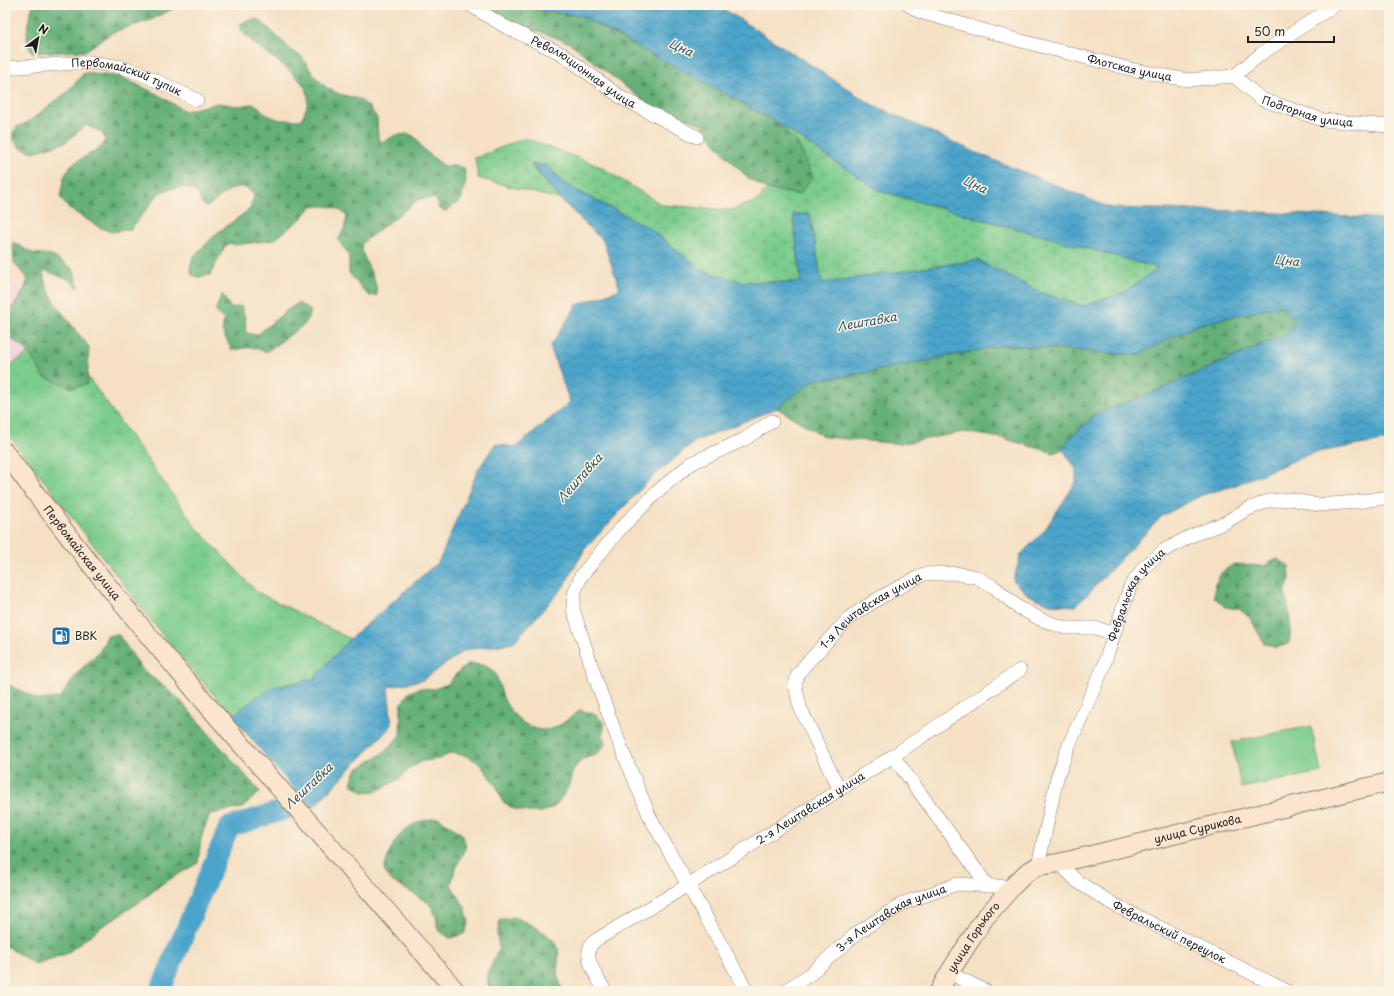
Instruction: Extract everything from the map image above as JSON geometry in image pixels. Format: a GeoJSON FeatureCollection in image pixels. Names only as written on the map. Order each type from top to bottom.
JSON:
{"type":"FeatureCollection","features":[{"type":"Feature","properties":{"kind":"main road","name":"Первомайская улица"},"geometry":{"type":"LineString","coordinates":[[5,452],[34,492],[161,651],[456,991]]}},
{"type":"Feature","properties":{"kind":"main road","name":"улица Сурикова"},"geometry":{"type":"LineString","coordinates":[[1012,887],[1026,873],[1038,866],[1389,782]]}},
{"type":"Feature","properties":{"kind":"main road","name":"улица Горького"},"geometry":{"type":"LineString","coordinates":[[939,991],[984,919],[1012,887]]}},
{"type":"Feature","properties":{"kind":"street","name":"Революционная улица"},"geometry":{"type":"LineString","coordinates":[[470,5],[504,26],[562,54],[622,98],[697,137]]}},
{"type":"Feature","properties":{"kind":"street","name":"Флотская улица"},"geometry":{"type":"LineString","coordinates":[[909,5],[920,12],[1025,42],[1134,70],[1187,80],[1234,76]]}},
{"type":"Feature","properties":{"kind":"street"},"geometry":{"type":"LineString","coordinates":[[1234,76],[1261,54],[1336,5]]}},
{"type":"Feature","properties":{"kind":"street","name":"Первомайский тупик"},"geometry":{"type":"LineString","coordinates":[[5,68],[90,62],[122,67],[142,74],[197,100]]}},
{"type":"Feature","properties":{"kind":"street","name":"Подгорная улица"},"geometry":{"type":"LineString","coordinates":[[1234,76],[1261,99],[1323,120],[1389,126]]}},
{"type":"Feature","properties":{"kind":"street"},"geometry":{"type":"LineString","coordinates":[[747,991],[650,817],[620,745],[597,683],[573,609],[574,594],[581,576],[621,528],[660,489],[692,463],[745,439],[772,421]]}},
{"type":"Feature","properties":{"kind":"street","name":"Февральская улица"},"geometry":{"type":"LineString","coordinates":[[1038,866],[1057,778],[1069,745],[1103,668],[1130,588],[1144,567],[1163,551],[1191,536],[1226,522],[1246,510],[1268,501],[1291,499],[1318,505],[1356,502],[1389,497]]}},
{"type":"Feature","properties":{"kind":"street","name":"1-я Лештавская улица"},"geometry":{"type":"LineString","coordinates":[[840,789],[800,707],[795,685],[798,674],[806,664],[850,617],[881,597],[924,574],[954,573],[976,577],[994,587],[1018,607],[1040,619],[1065,628],[1096,628],[1114,634]]}},
{"type":"Feature","properties":{"kind":"street","name":"2-я Лештавская улица"},"geometry":{"type":"LineString","coordinates":[[605,991],[592,967],[588,954],[590,946],[596,940],[688,885],[893,756],[1020,670]]}},
{"type":"Feature","properties":{"kind":"street"},"geometry":{"type":"LineString","coordinates":[[893,756],[988,886]]}},
{"type":"Feature","properties":{"kind":"street","name":"Февральский переулок"},"geometry":{"type":"LineString","coordinates":[[1059,862],[1078,882],[1113,904],[1287,991]]}},
{"type":"Feature","properties":{"kind":"street","name":"3-я Лештавская улица"},"geometry":{"type":"LineString","coordinates":[[785,991],[808,975],[857,933],[904,903],[957,884],[1012,887]]}},
{"type":"Feature","properties":{"kind":"street"},"geometry":{"type":"LineString","coordinates":[[949,973],[986,991]]}},
{"type":"Feature","properties":{"kind":"shaded area"},"geometry":{"type":"Polygon","coordinates":[[[5,270],[10,279],[57,334],[5,369],[5,270]]]}},
{"type":"Feature","properties":{"kind":"green space"},"geometry":{"type":"Polygon","coordinates":[[[33,5],[180,5],[151,20],[113,32],[85,51],[32,53],[29,47],[27,29],[33,5]]]}},
{"type":"Feature","properties":{"kind":"green space"},"geometry":{"type":"Polygon","coordinates":[[[482,5],[524,5],[543,11],[581,16],[771,119],[798,143],[813,176],[799,195],[767,189],[749,179],[727,157],[700,123],[651,107],[570,43],[498,16],[482,5]]]}},
{"type":"Feature","properties":{"kind":"green space"},"geometry":{"type":"Polygon","coordinates":[[[254,19],[260,20],[290,49],[302,57],[313,74],[327,88],[339,94],[359,99],[369,107],[377,118],[378,139],[383,142],[396,135],[409,134],[415,137],[423,149],[444,166],[457,166],[464,168],[466,181],[461,200],[446,211],[439,209],[438,203],[434,198],[419,199],[361,245],[364,257],[375,282],[377,295],[370,296],[349,273],[349,255],[338,240],[344,229],[347,217],[335,208],[326,206],[311,207],[302,218],[274,240],[235,245],[230,243],[225,246],[210,275],[198,277],[192,275],[190,269],[193,257],[217,233],[250,209],[254,196],[249,190],[243,187],[237,187],[225,193],[207,207],[201,202],[196,192],[188,188],[183,187],[168,190],[159,193],[131,229],[111,232],[99,227],[68,208],[60,197],[64,177],[71,165],[103,146],[105,139],[102,133],[86,125],[66,142],[34,152],[21,148],[13,139],[13,132],[17,127],[28,122],[66,93],[84,73],[121,77],[157,94],[185,111],[218,103],[239,106],[252,104],[258,106],[267,115],[280,120],[301,120],[308,103],[306,89],[294,74],[260,48],[241,30],[241,23],[254,19]]]}},
{"type":"Feature","properties":{"kind":"green space"},"geometry":{"type":"Polygon","coordinates":[[[771,119],[880,191],[1158,268],[1123,293],[1083,306],[1039,292],[978,260],[822,283],[810,215],[794,214],[801,282],[742,282],[702,270],[649,228],[565,184],[547,165],[531,165],[561,200],[478,178],[475,158],[525,138],[599,166],[662,205],[731,210],[757,201],[767,189],[799,195],[813,176],[798,143],[771,119]]]}},
{"type":"Feature","properties":{"kind":"green space"},"geometry":{"type":"Polygon","coordinates":[[[13,242],[32,253],[51,255],[73,269],[79,288],[67,279],[43,270],[44,279],[54,300],[68,321],[89,347],[87,384],[73,388],[44,377],[27,350],[10,338],[5,316],[21,296],[28,280],[14,262],[13,242]]]}},
{"type":"Feature","properties":{"kind":"green space"},"geometry":{"type":"Polygon","coordinates":[[[222,294],[231,308],[241,306],[245,317],[246,333],[257,335],[298,303],[311,311],[305,324],[266,352],[253,347],[232,350],[222,331],[224,320],[215,311],[222,294]]]}},
{"type":"Feature","properties":{"kind":"green space"},"geometry":{"type":"Polygon","coordinates":[[[1280,306],[1296,321],[1285,335],[1149,394],[1096,414],[1070,438],[1063,449],[1054,453],[1002,438],[963,432],[900,444],[825,437],[777,408],[814,380],[854,375],[1004,345],[1137,355],[1199,324],[1280,306]]]}},
{"type":"Feature","properties":{"kind":"green space"},"geometry":{"type":"Polygon","coordinates":[[[57,334],[195,526],[257,592],[350,639],[313,679],[270,688],[232,716],[164,637],[5,430],[5,369],[57,334]]]}},
{"type":"Feature","properties":{"kind":"green space"},"geometry":{"type":"Polygon","coordinates":[[[1277,559],[1289,566],[1290,579],[1285,593],[1291,629],[1289,643],[1276,648],[1264,643],[1250,618],[1239,609],[1225,607],[1214,597],[1215,584],[1222,572],[1234,564],[1264,566],[1277,559]]]}},
{"type":"Feature","properties":{"kind":"green space"},"geometry":{"type":"Polygon","coordinates":[[[118,634],[142,669],[178,698],[260,792],[242,808],[210,814],[201,838],[198,863],[162,884],[137,904],[101,927],[66,954],[35,964],[6,946],[5,947],[5,683],[39,700],[60,698],[79,671],[100,651],[107,636],[118,634]]]}},
{"type":"Feature","properties":{"kind":"green space"},"geometry":{"type":"Polygon","coordinates":[[[468,664],[481,665],[493,671],[498,679],[507,705],[518,718],[533,728],[541,730],[558,726],[580,710],[594,714],[605,723],[603,732],[605,745],[596,755],[582,759],[573,770],[569,785],[563,796],[554,807],[542,812],[527,812],[514,809],[502,801],[497,787],[479,763],[467,756],[452,753],[438,759],[423,761],[410,768],[401,778],[377,791],[362,792],[351,783],[356,770],[380,755],[391,746],[400,735],[401,705],[408,693],[420,688],[434,689],[448,684],[457,673],[468,664]]]}},
{"type":"Feature","properties":{"kind":"green space"},"geometry":{"type":"Polygon","coordinates":[[[1311,726],[1321,772],[1241,788],[1232,742],[1311,726]]]}},
{"type":"Feature","properties":{"kind":"green space"},"geometry":{"type":"Polygon","coordinates":[[[439,818],[462,834],[466,846],[455,870],[451,885],[465,907],[469,922],[464,934],[450,938],[438,930],[436,916],[429,903],[393,882],[384,871],[391,850],[401,834],[409,827],[417,823],[439,818]]]}},
{"type":"Feature","properties":{"kind":"green space"},"geometry":{"type":"Polygon","coordinates":[[[514,917],[546,933],[555,943],[559,952],[557,973],[562,991],[489,991],[487,975],[499,948],[497,934],[500,920],[514,917]]]}},
{"type":"Feature","properties":{"kind":"water","name":"Цна"},"geometry":{"type":"Polygon","coordinates":[[[524,5],[718,5],[871,104],[977,153],[1111,208],[1242,211],[1389,219],[1389,440],[1312,453],[1233,486],[1202,495],[1162,516],[1076,606],[1050,604],[1028,595],[1013,581],[1021,554],[1044,531],[1076,482],[1076,469],[1063,449],[1070,438],[1096,414],[1149,394],[1285,335],[1296,321],[1280,306],[1199,324],[1138,355],[1004,345],[854,375],[814,380],[777,408],[694,442],[648,481],[585,549],[562,589],[513,643],[465,650],[423,680],[388,687],[392,725],[311,810],[232,716],[270,688],[313,679],[350,639],[439,561],[478,470],[495,444],[516,447],[570,402],[550,347],[577,305],[620,289],[603,241],[561,200],[531,164],[547,165],[565,184],[649,228],[702,270],[742,282],[801,282],[793,214],[810,214],[822,283],[978,260],[1039,292],[1083,306],[1123,293],[1158,268],[880,191],[771,119],[581,16],[543,11],[524,5]]]}},
{"type":"Feature","properties":{"kind":"pier"},"geometry":{"type":"Polygon","coordinates":[[[230,715],[313,812],[310,812],[230,717],[230,715]]]}},
{"type":"Feature","properties":{"kind":"waterway","name":"Лештавка"},"geometry":{"type":"LineString","coordinates":[[160,991],[229,827],[287,809],[320,776]]}},
{"type":"Feature","properties":{"kind":"place","name":"ВВК"},"geometry":{"type":"Point","coordinates":[61,636]}}]}
